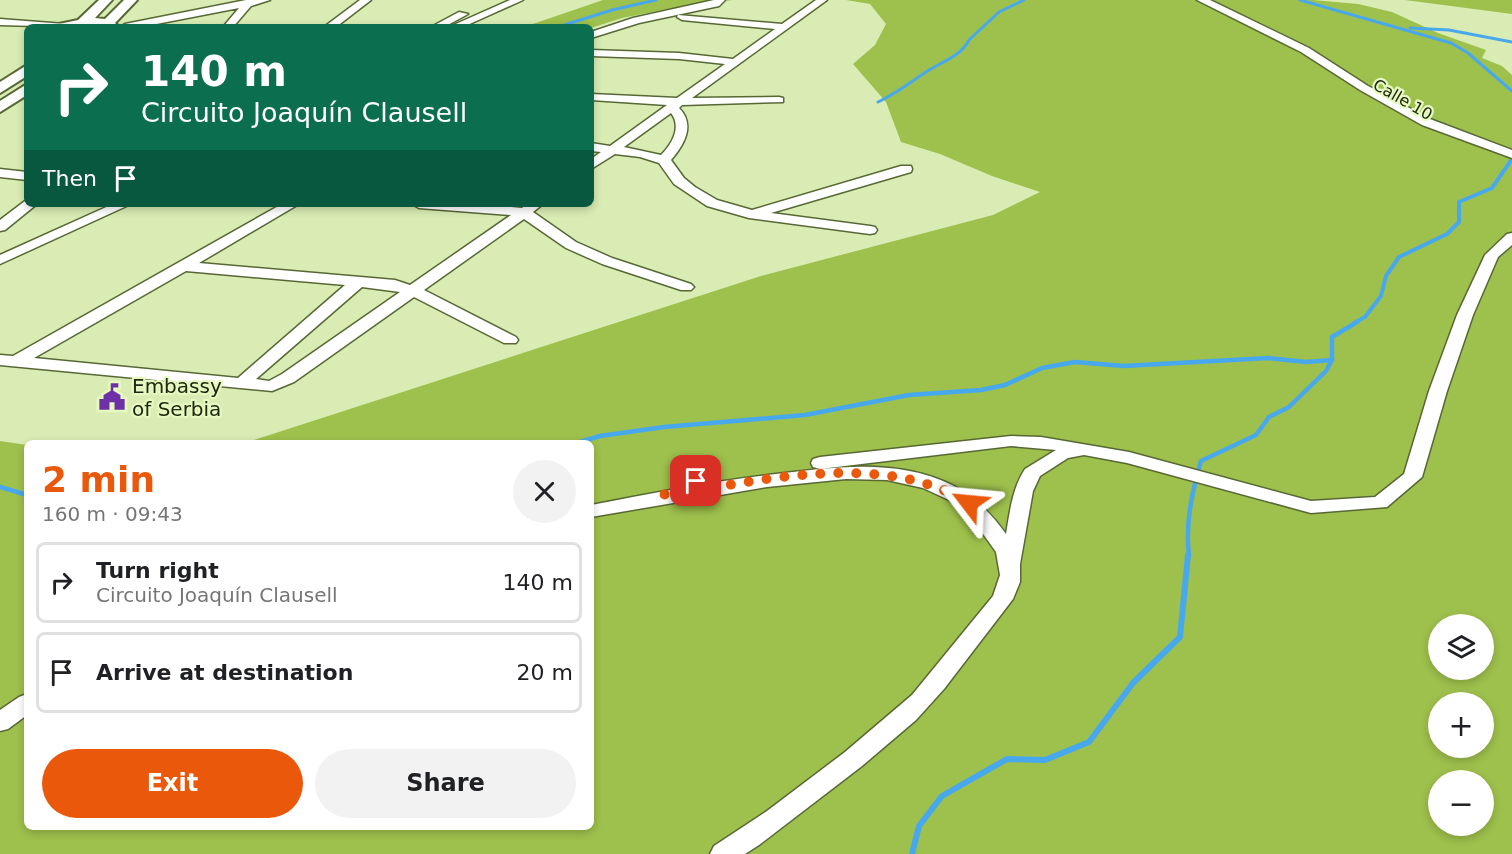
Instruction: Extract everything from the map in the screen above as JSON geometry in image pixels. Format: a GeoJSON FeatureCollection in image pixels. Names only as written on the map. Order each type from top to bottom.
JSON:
{"type":"FeatureCollection","features":[{"type":"Feature","properties":{"kind":"main road"},"geometry":{"type":"LineString","coordinates":[[82,23],[106,0]]}},
{"type":"Feature","properties":{"kind":"main road"},"geometry":{"type":"LineString","coordinates":[[111,24],[131,0]]}},
{"type":"Feature","properties":{"kind":"main road"},"geometry":{"type":"LineString","coordinates":[[78,24],[96,24]]}},
{"type":"Feature","properties":{"kind":"main road"},"geometry":{"type":"LineString","coordinates":[[0,89],[24,71]]}},
{"type":"Feature","properties":{"kind":"main road"},"geometry":{"type":"LineString","coordinates":[[0,108],[24,90]]}},
{"type":"Feature","properties":{"kind":"street"},"geometry":{"type":"LineString","coordinates":[[116,24],[247,1],[265,0]]}},
{"type":"Feature","properties":{"kind":"street"},"geometry":{"type":"LineString","coordinates":[[333,24],[366,0]]}},
{"type":"Feature","properties":{"kind":"street"},"geometry":{"type":"LineString","coordinates":[[443,24],[498,0]]}},
{"type":"Feature","properties":{"kind":"street"},"geometry":{"type":"LineString","coordinates":[[461,24],[518,0]]}},
{"type":"Feature","properties":{"kind":"street"},"geometry":{"type":"LineString","coordinates":[[594,163],[822,0]]}},
{"type":"Feature","properties":{"kind":"street","name":"Calle 10"},"geometry":{"type":"LineString","coordinates":[[1202,0],[1290,42],[1346,85],[1406,122],[1449,141],[1511,157]]}},
{"type":"Feature","properties":{"kind":"street"},"geometry":{"type":"LineString","coordinates":[[140,24],[247,1]]}},
{"type":"Feature","properties":{"kind":"street"},"geometry":{"type":"LineString","coordinates":[[230,24],[247,1]]}},
{"type":"Feature","properties":{"kind":"street"},"geometry":{"type":"LineString","coordinates":[[594,34],[617,25],[715,3]]}},
{"type":"Feature","properties":{"kind":"street"},"geometry":{"type":"LineString","coordinates":[[660,15],[785,27]]}},
{"type":"Feature","properties":{"kind":"street"},"geometry":{"type":"LineString","coordinates":[[0,25],[24,26]]}},
{"type":"Feature","properties":{"kind":"street"},"geometry":{"type":"LineString","coordinates":[[0,25],[24,29]]}},
{"type":"Feature","properties":{"kind":"street"},"geometry":{"type":"LineString","coordinates":[[594,53],[679,56],[733,62]]}},
{"type":"Feature","properties":{"kind":"street"},"geometry":{"type":"LineString","coordinates":[[594,97],[675,105],[779,100]]}},
{"type":"Feature","properties":{"kind":"street"},"geometry":{"type":"LineString","coordinates":[[664,160],[675,150],[681,138],[683,120],[675,105]]}},
{"type":"Feature","properties":{"kind":"street"},"geometry":{"type":"LineString","coordinates":[[594,147],[641,153],[664,160],[679,181],[712,203],[749,214],[870,230]]}},
{"type":"Feature","properties":{"kind":"street"},"geometry":{"type":"LineString","coordinates":[[749,214],[906,169]]}},
{"type":"Feature","properties":{"kind":"street"},"geometry":{"type":"LineString","coordinates":[[0,173],[24,176]]}},
{"type":"Feature","properties":{"kind":"street"},"geometry":{"type":"LineString","coordinates":[[0,227],[26,207]]}},
{"type":"Feature","properties":{"kind":"street"},"geometry":{"type":"LineString","coordinates":[[0,250],[98,207]]}},
{"type":"Feature","properties":{"kind":"street"},"geometry":{"type":"LineString","coordinates":[[0,260],[117,207]]}},
{"type":"Feature","properties":{"kind":"street"},"geometry":{"type":"LineString","coordinates":[[0,370],[287,207]]}},
{"type":"Feature","properties":{"kind":"street"},"geometry":{"type":"LineString","coordinates":[[502,207],[530,208],[571,245],[607,261],[686,287]]}},
{"type":"Feature","properties":{"kind":"street"},"geometry":{"type":"LineString","coordinates":[[0,360],[19,360],[272,386],[288,378],[530,208]]}},
{"type":"Feature","properties":{"kind":"street"},"geometry":{"type":"LineString","coordinates":[[663,497],[669,487],[684,483],[1011,441],[1041,442],[1083,449],[1311,507],[1380,503],[1413,477],[1438,391],[1465,315],[1492,255],[1512,237]]}},
{"type":"Feature","properties":{"kind":"street"},"geometry":{"type":"LineString","coordinates":[[183,266],[413,289],[510,340]]}},
{"type":"Feature","properties":{"kind":"street"},"geometry":{"type":"LineString","coordinates":[[242,383],[358,282]]}},
{"type":"Feature","properties":{"kind":"street"},"geometry":{"type":"LineString","coordinates":[[723,854],[789,809],[852,760],[898,721],[932,687],[993,612],[1009,584],[1023,491],[1032,473],[1062,454],[1083,449]]}},
{"type":"Feature","properties":{"kind":"street"},"geometry":{"type":"LineString","coordinates":[[594,510],[663,497],[830,473],[865,472],[899,475],[952,492],[969,503],[988,523],[1011,562]]}},
{"type":"Feature","properties":{"kind":"street"},"geometry":{"type":"LineString","coordinates":[[0,722],[24,705]]}},
{"type":"Feature","properties":{"kind":"green space"},"geometry":{"type":"Polygon","coordinates":[[[603,0],[733,0],[693,4],[622,18],[594,27],[594,24],[533,24],[603,0]]]}},
{"type":"Feature","properties":{"kind":"green space"},"geometry":{"type":"Polygon","coordinates":[[[846,0],[1313,0],[1358,4],[1392,12],[1438,33],[1486,50],[1482,58],[1502,66],[1512,75],[1512,854],[0,854],[0,441],[24,445],[24,830],[594,830],[594,440],[254,440],[761,276],[993,215],[1040,192],[992,176],[940,154],[901,142],[886,102],[853,64],[875,45],[886,24],[870,4],[846,0]]]}},
{"type":"Feature","properties":{"kind":"green space"},"geometry":{"type":"Polygon","coordinates":[[[1405,0],[1512,0],[1512,14],[1405,0]]]}},
{"type":"Feature","properties":{"kind":"waterway"},"geometry":{"type":"LineString","coordinates":[[568,24],[612,10],[656,0]]}},
{"type":"Feature","properties":{"kind":"waterway"},"geometry":{"type":"LineString","coordinates":[[878,102],[961,51],[969,40],[999,12],[1024,0]]}},
{"type":"Feature","properties":{"kind":"waterway"},"geometry":{"type":"LineString","coordinates":[[1300,0],[1451,43],[1468,53],[1512,91]]}},
{"type":"Feature","properties":{"kind":"waterway"},"geometry":{"type":"LineString","coordinates":[[1410,28],[1449,30],[1512,42]]}},
{"type":"Feature","properties":{"kind":"waterway"},"geometry":{"type":"LineString","coordinates":[[1354,323],[1365,317],[1381,296],[1386,276],[1399,257],[1447,234],[1459,222],[1459,202],[1492,188],[1512,159]]}},
{"type":"Feature","properties":{"kind":"waterway"},"geometry":{"type":"LineString","coordinates":[[1332,360],[1332,337],[1357,322]]}},
{"type":"Feature","properties":{"kind":"waterway"},"geometry":{"type":"LineString","coordinates":[[587,440],[664,427],[805,415],[909,395],[981,390],[1005,385],[1042,368],[1075,362],[1124,366],[1268,358],[1306,362],[1332,360]]}},
{"type":"Feature","properties":{"kind":"waterway"},"geometry":{"type":"LineString","coordinates":[[1189,556],[1190,508],[1201,461],[1256,435],[1269,417],[1289,407],[1326,371],[1332,360]]}},
{"type":"Feature","properties":{"kind":"waterway"},"geometry":{"type":"LineString","coordinates":[[0,487],[24,494]]}},
{"type":"Feature","properties":{"kind":"waterway"},"geometry":{"type":"LineString","coordinates":[[912,854],[919,826],[942,796],[1007,759],[1045,760],[1089,742],[1133,683],[1180,637],[1188,555]]}},
{"type":"Feature","properties":{"kind":"place","name":"Embassy of Serbia"},"geometry":{"type":"Point","coordinates":[112,397]}},
{"type":"Feature","properties":{"kind":"route"},"geometry":{"type":"LineString","coordinates":[[696,481],[673,485],[663,497],[830,473],[865,472],[899,475],[926,482],[952,492],[969,503]]}}]}
